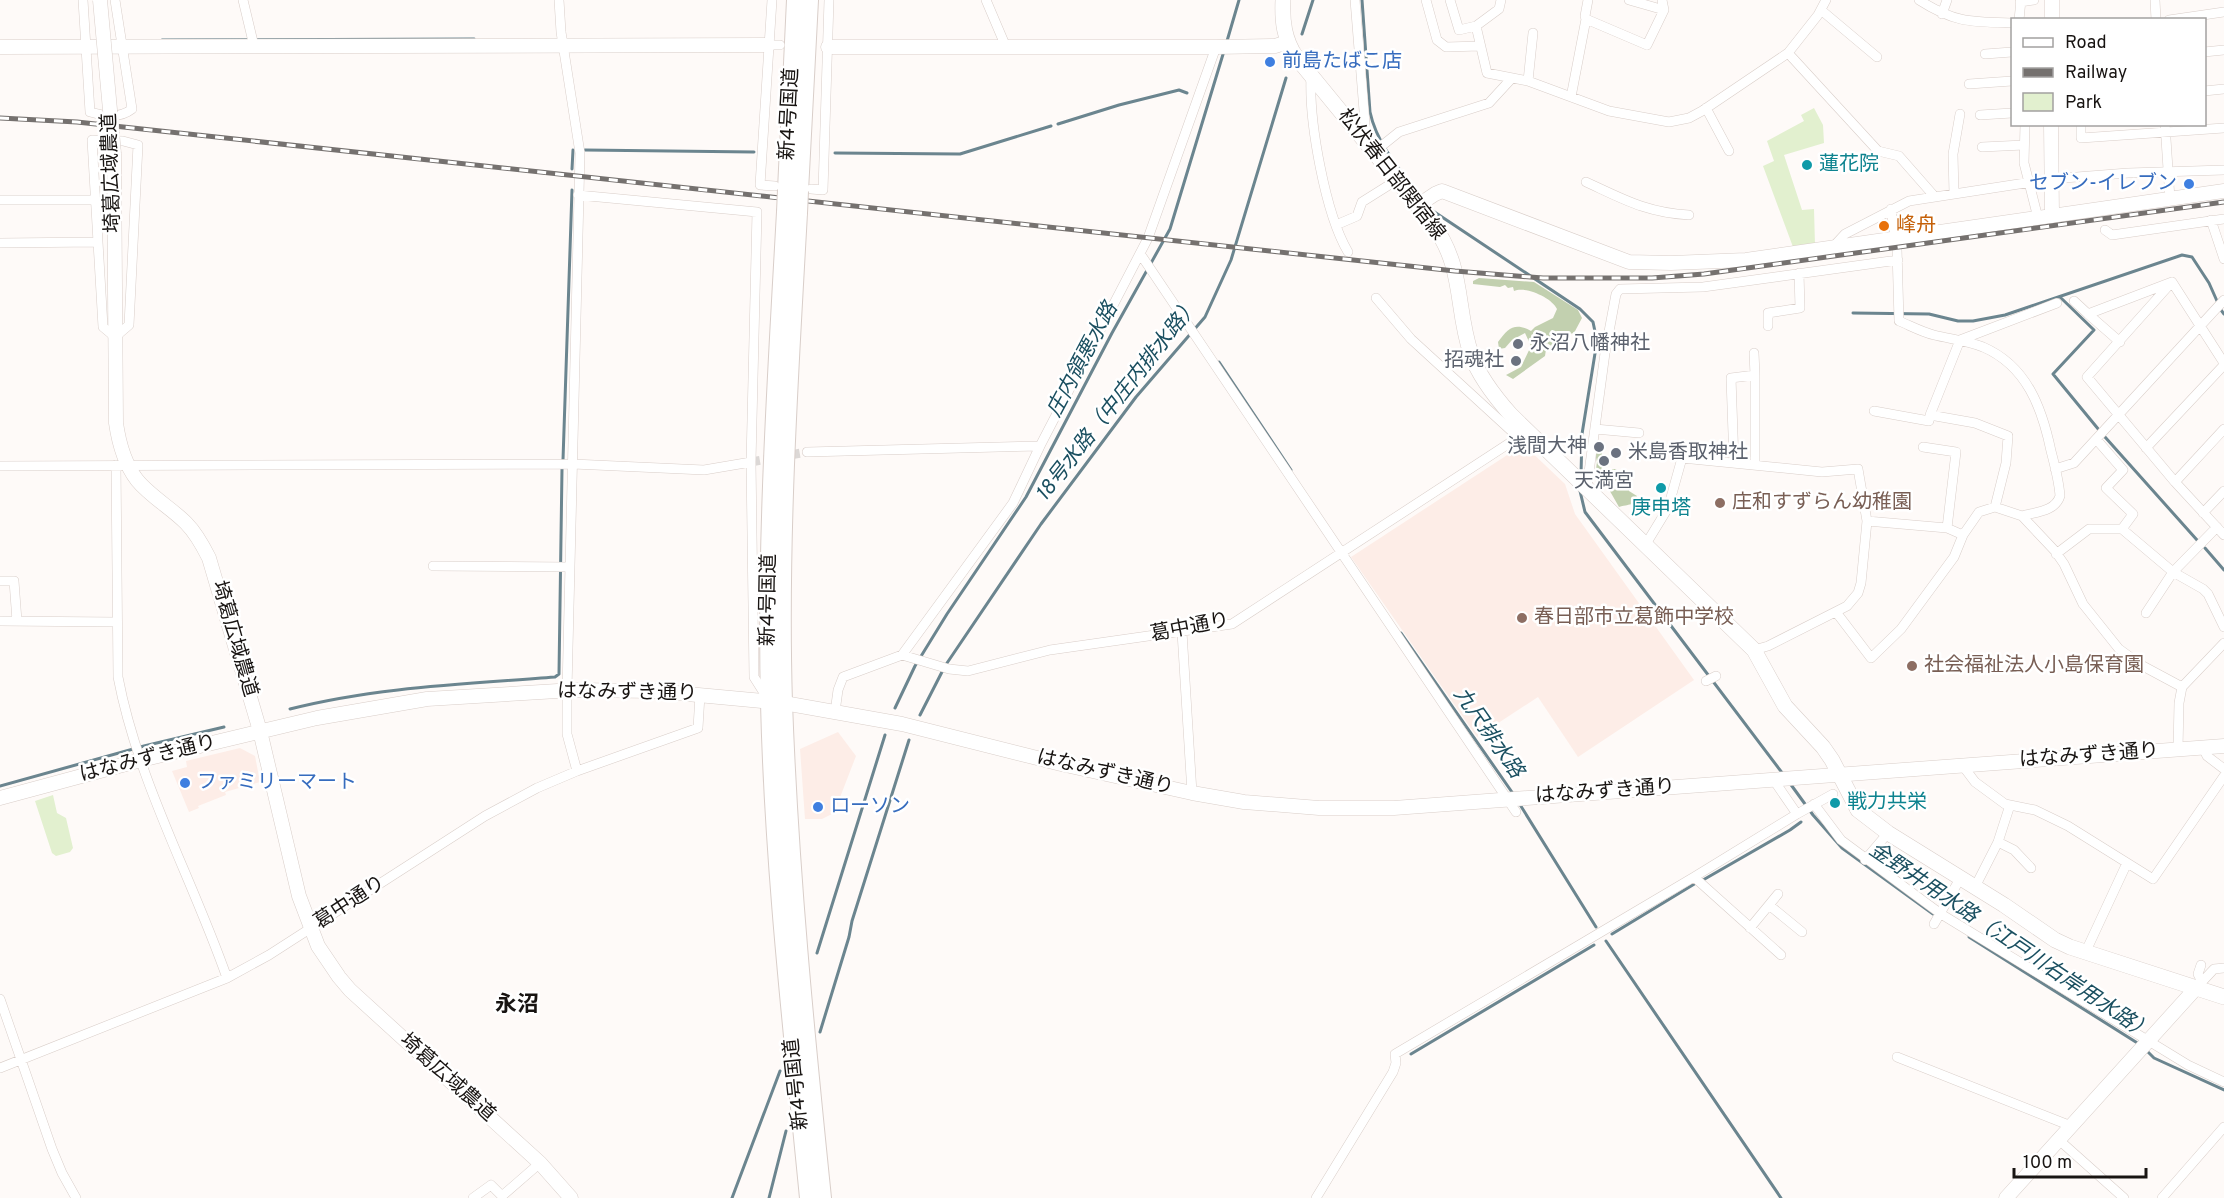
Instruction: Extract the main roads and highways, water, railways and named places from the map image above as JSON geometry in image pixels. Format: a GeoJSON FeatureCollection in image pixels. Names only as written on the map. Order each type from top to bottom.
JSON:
{"type":"FeatureCollection","features":[{"type":"Feature","properties":{"kind":"highway","name":"新4号国道"},"geometry":{"type":"LineString","coordinates":[[795,0],[792,212],[769,548],[776,702],[778,888],[808,1198]]}},
{"type":"Feature","properties":{"kind":"highway","name":"新4号国道"},"geometry":{"type":"LineString","coordinates":[[793,189],[810,0]]}},
{"type":"Feature","properties":{"kind":"highway","name":"新4号国道"},"geometry":{"type":"LineString","coordinates":[[776,702],[823,1198]]}},
{"type":"Feature","properties":{"kind":"main road","name":"松伏春日部関宿線"},"geometry":{"type":"LineString","coordinates":[[1283,0],[1284,31],[1296,57],[1441,235],[1455,271],[1467,339],[1477,368],[1499,401],[1523,434],[1569,470],[1754,650],[1779,697],[1794,717],[1823,747],[1858,810],[1888,833],[2055,940],[2199,985],[2224,997]]}},
{"type":"Feature","properties":{"kind":"waterway","name":"庄内領悪水路"},"geometry":{"type":"LineString","coordinates":[[1227,41],[1239,0]]}},
{"type":"Feature","properties":{"kind":"waterway","name":"18号水路（中庄内排水路）"},"geometry":{"type":"LineString","coordinates":[[1302,34],[1313,0]]}},
{"type":"Feature","properties":{"kind":"waterway","name":"金野井用水路（江戸川右岸用水路）"},"geometry":{"type":"LineString","coordinates":[[1362,0],[1370,112],[1373,124],[1384,147],[1421,197]]}},
{"type":"Feature","properties":{"kind":"waterway"},"geometry":{"type":"LineString","coordinates":[[162,40],[474,39]]}},
{"type":"Feature","properties":{"kind":"waterway","name":"庄内領悪水路"},"geometry":{"type":"LineString","coordinates":[[895,708],[915,666],[947,614],[1026,497],[1112,333],[1170,229],[1224,51]]}},
{"type":"Feature","properties":{"kind":"waterway","name":"18号水路（中庄内排水路）"},"geometry":{"type":"LineString","coordinates":[[920,715],[945,666],[1041,524],[1136,397],[1205,317],[1231,260],[1286,78]]}},
{"type":"Feature","properties":{"kind":"waterway"},"geometry":{"type":"LineString","coordinates":[[1058,124],[1179,90],[1187,93]]}},
{"type":"Feature","properties":{"kind":"waterway"},"geometry":{"type":"LineString","coordinates":[[835,153],[960,154],[1051,126]]}},
{"type":"Feature","properties":{"kind":"waterway"},"geometry":{"type":"LineString","coordinates":[[572,169],[573,150]]}},
{"type":"Feature","properties":{"kind":"waterway"},"geometry":{"type":"LineString","coordinates":[[585,150],[754,152]]}},
{"type":"Feature","properties":{"kind":"waterway"},"geometry":{"type":"LineString","coordinates":[[563,460],[572,190]]}},
{"type":"Feature","properties":{"kind":"waterway","name":"金野井用水路（江戸川右岸用水路）"},"geometry":{"type":"LineString","coordinates":[[1427,204],[1433,211],[1580,309],[1593,322],[1597,341],[1582,434],[1581,475]]}},
{"type":"Feature","properties":{"kind":"waterway"},"geometry":{"type":"LineString","coordinates":[[1853,313],[1929,314],[1958,321],[1973,321],[2005,315],[2182,255],[2192,257],[2209,283],[2217,301]]}},
{"type":"Feature","properties":{"kind":"waterway"},"geometry":{"type":"LineString","coordinates":[[2060,297],[2094,330],[2053,374],[2099,430]]}},
{"type":"Feature","properties":{"kind":"waterway"},"geometry":{"type":"LineString","coordinates":[[2221,310],[2224,314]]}},
{"type":"Feature","properties":{"kind":"waterway","name":"九尺排水路"},"geometry":{"type":"LineString","coordinates":[[1219,362],[1291,470]]}},
{"type":"Feature","properties":{"kind":"waterway"},"geometry":{"type":"LineString","coordinates":[[2105,437],[2197,540]]}},
{"type":"Feature","properties":{"kind":"waterway"},"geometry":{"type":"LineString","coordinates":[[290,709],[388,691],[555,677],[559,674],[562,469]]}},
{"type":"Feature","properties":{"kind":"waterway","name":"金野井用水路（江戸川右岸用水路）"},"geometry":{"type":"LineString","coordinates":[[1580,491],[1585,512],[1783,774]]}},
{"type":"Feature","properties":{"kind":"waterway"},"geometry":{"type":"LineString","coordinates":[[2205,548],[2224,570]]}},
{"type":"Feature","properties":{"kind":"waterway","name":"九尺排水路"},"geometry":{"type":"LineString","coordinates":[[1401,633],[1514,795]]}},
{"type":"Feature","properties":{"kind":"waterway"},"geometry":{"type":"LineString","coordinates":[[0,786],[144,746],[224,727]]}},
{"type":"Feature","properties":{"kind":"waterway","name":"庄内領悪水路"},"geometry":{"type":"LineString","coordinates":[[817,953],[885,735]]}},
{"type":"Feature","properties":{"kind":"waterway","name":"18号水路（中庄内排水路）"},"geometry":{"type":"LineString","coordinates":[[820,1032],[909,740]]}},
{"type":"Feature","properties":{"kind":"waterway","name":"金野井用水路（江戸川右岸用水路）"},"geometry":{"type":"LineString","coordinates":[[1789,782],[1813,815],[1842,848],[1933,914]]}},
{"type":"Feature","properties":{"kind":"waterway","name":"九尺排水路"},"geometry":{"type":"LineString","coordinates":[[1519,803],[1596,927]]}},
{"type":"Feature","properties":{"kind":"waterway"},"geometry":{"type":"LineString","coordinates":[[1703,880],[1801,822]]}},
{"type":"Feature","properties":{"kind":"waterway"},"geometry":{"type":"LineString","coordinates":[[1612,934],[1696,883]]}},
{"type":"Feature","properties":{"kind":"waterway","name":"金野井用水路（江戸川右岸用水路）"},"geometry":{"type":"LineString","coordinates":[[1969,937],[2139,1044]]}},
{"type":"Feature","properties":{"kind":"waterway","name":"九尺排水路"},"geometry":{"type":"LineString","coordinates":[[1606,941],[1781,1198]]}},
{"type":"Feature","properties":{"kind":"waterway"},"geometry":{"type":"LineString","coordinates":[[1411,1054],[1594,945]]}},
{"type":"Feature","properties":{"kind":"waterway","name":"金野井用水路（江戸川右岸用水路）"},"geometry":{"type":"LineString","coordinates":[[2146,1050],[2154,1058],[2224,1090]]}},
{"type":"Feature","properties":{"kind":"waterway","name":"庄内領悪水路"},"geometry":{"type":"LineString","coordinates":[[732,1198],[780,1071]]}},
{"type":"Feature","properties":{"kind":"waterway","name":"18号水路（中庄内排水路）"},"geometry":{"type":"LineString","coordinates":[[769,1198],[786,1131]]}},
{"type":"Feature","properties":{"kind":"tunnel"},"geometry":{"type":"LineString","coordinates":[[751,462],[807,452]]}},
{"type":"Feature","properties":{"kind":"railway"},"geometry":{"type":"LineString","coordinates":[[0,118],[77,122],[1455,271],[1543,278],[1652,278],[1704,274],[2224,202]]}},
{"type":"Feature","properties":{"kind":"place","name":"前島たばこ店"},"geometry":{"type":"Point","coordinates":[1270,62]}},
{"type":"Feature","properties":{"kind":"place","name":"蓮花院"},"geometry":{"type":"Point","coordinates":[1807,165]}},
{"type":"Feature","properties":{"kind":"place","name":"セブン-イレブン"},"geometry":{"type":"Point","coordinates":[2189,184]}},
{"type":"Feature","properties":{"kind":"place","name":"峰舟"},"geometry":{"type":"Point","coordinates":[1884,226]}},
{"type":"Feature","properties":{"kind":"place","name":"永沼八幡神社"},"geometry":{"type":"Point","coordinates":[1518,344]}},
{"type":"Feature","properties":{"kind":"place","name":"招魂社"},"geometry":{"type":"Point","coordinates":[1516,361]}},
{"type":"Feature","properties":{"kind":"place","name":"浅間大神"},"geometry":{"type":"Point","coordinates":[1599,447]}},
{"type":"Feature","properties":{"kind":"place","name":"米島香取神社"},"geometry":{"type":"Point","coordinates":[1616,453]}},
{"type":"Feature","properties":{"kind":"place","name":"天満宮"},"geometry":{"type":"Point","coordinates":[1604,461]}},
{"type":"Feature","properties":{"kind":"place","name":"庚申塔"},"geometry":{"type":"Point","coordinates":[1661,488]}},
{"type":"Feature","properties":{"kind":"place","name":"庄和すずらん幼稚園"},"geometry":{"type":"Point","coordinates":[1720,503]}},
{"type":"Feature","properties":{"kind":"place","name":"春日部市立葛飾中学校"},"geometry":{"type":"Point","coordinates":[1522,618]}},
{"type":"Feature","properties":{"kind":"place","name":"社会福祉法人小島保育園"},"geometry":{"type":"Point","coordinates":[1912,666]}},
{"type":"Feature","properties":{"kind":"place","name":"ファミリーマート"},"geometry":{"type":"Point","coordinates":[185,783]}},
{"type":"Feature","properties":{"kind":"place","name":"戦力共栄"},"geometry":{"type":"Point","coordinates":[1835,803]}},
{"type":"Feature","properties":{"kind":"place","name":"ローソン"},"geometry":{"type":"Point","coordinates":[818,807]}},
{"type":"Feature","properties":{"kind":"district","name":"永沼"},"geometry":{"type":"Point","coordinates":[517,1005]}}]}
